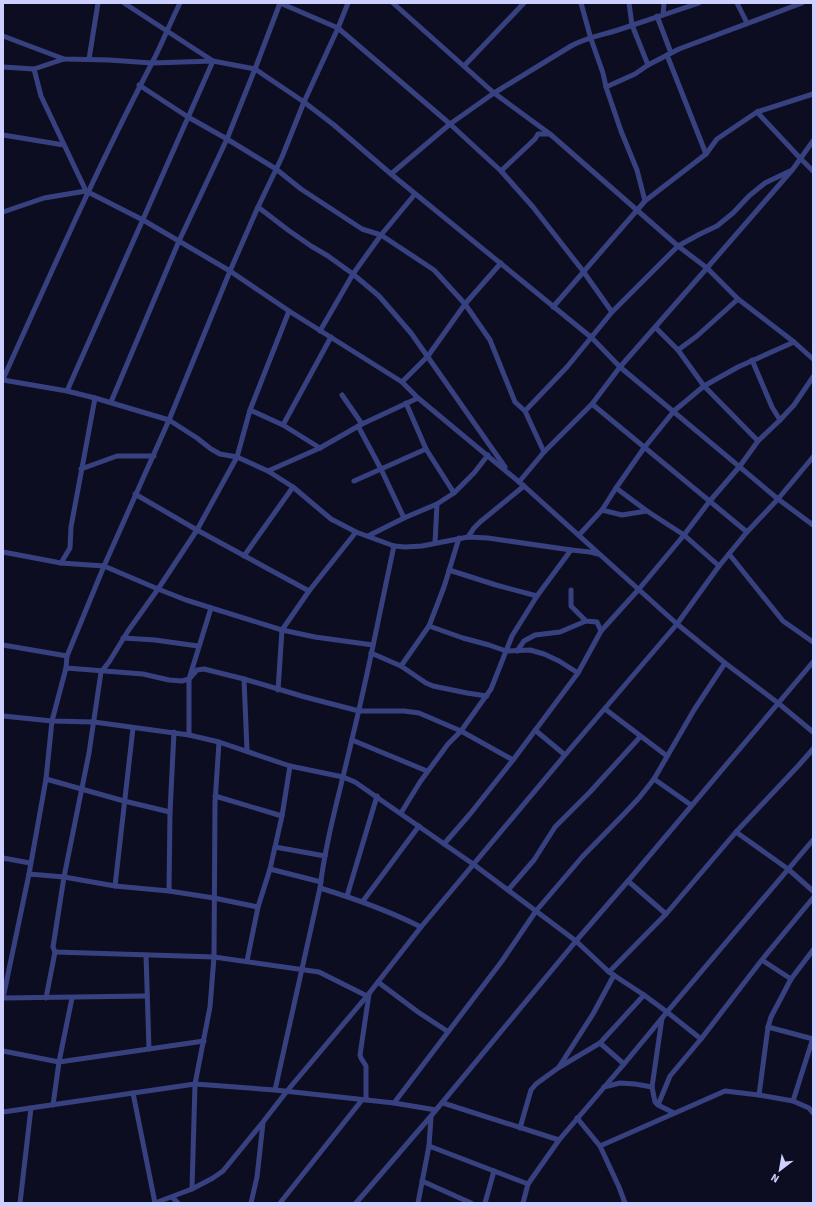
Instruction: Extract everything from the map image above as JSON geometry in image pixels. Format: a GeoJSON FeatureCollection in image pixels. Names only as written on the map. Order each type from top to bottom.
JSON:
{"type":"FeatureCollection","features":[{"type":"Feature","properties":{"kind":"street"},"geometry":{"type":"LineString","coordinates":[[89,59],[98,3]]}},
{"type":"Feature","properties":{"kind":"street"},"geometry":{"type":"LineString","coordinates":[[124,3],[213,61]]}},
{"type":"Feature","properties":{"kind":"street"},"geometry":{"type":"LineString","coordinates":[[180,3],[152,63],[139,86],[87,192],[3,379],[67,391],[111,402],[169,420],[216,452],[227,456],[237,457],[268,471],[293,487],[331,519],[356,532],[394,546],[422,546],[468,537],[488,538],[590,552],[601,555]]}},
{"type":"Feature","properties":{"kind":"street"},"geometry":{"type":"LineString","coordinates":[[111,402],[179,241],[227,139],[280,3],[338,28],[450,124],[501,171],[533,207],[583,271],[612,312]]}},
{"type":"Feature","properties":{"kind":"street"},"geometry":{"type":"LineString","coordinates":[[147,996],[3,998],[29,874],[46,779],[52,721],[66,668],[67,656],[104,566],[135,494],[154,456],[230,271],[348,3]]}},
{"type":"Feature","properties":{"kind":"street"},"geometry":{"type":"LineString","coordinates":[[393,3],[494,93],[550,134],[678,246],[707,268],[738,299],[794,342],[813,359]]}},
{"type":"Feature","properties":{"kind":"street"},"geometry":{"type":"LineString","coordinates":[[464,66],[524,3]]}},
{"type":"Feature","properties":{"kind":"street"},"geometry":{"type":"LineString","coordinates":[[582,3],[591,39],[603,73],[606,87],[621,131],[637,170],[645,201]]}},
{"type":"Feature","properties":{"kind":"street"},"geometry":{"type":"LineString","coordinates":[[629,3],[632,25],[648,65]]}},
{"type":"Feature","properties":{"kind":"street"},"geometry":{"type":"LineString","coordinates":[[664,3],[660,15],[669,54],[706,154]]}},
{"type":"Feature","properties":{"kind":"street"},"geometry":{"type":"LineString","coordinates":[[391,174],[450,124],[494,93],[580,41],[591,39],[699,3]]}},
{"type":"Feature","properties":{"kind":"street"},"geometry":{"type":"LineString","coordinates":[[737,3],[746,24]]}},
{"type":"Feature","properties":{"kind":"street"},"geometry":{"type":"LineString","coordinates":[[606,87],[635,74],[648,65],[679,49],[802,3]]}},
{"type":"Feature","properties":{"kind":"street"},"geometry":{"type":"LineString","coordinates":[[3,36],[64,59]]}},
{"type":"Feature","properties":{"kind":"street"},"geometry":{"type":"LineString","coordinates":[[3,67],[34,69],[64,59],[89,59],[152,63],[213,61],[255,69],[304,102],[334,125],[415,194],[592,338],[620,367],[778,499],[813,525]]}},
{"type":"Feature","properties":{"kind":"street"},"geometry":{"type":"LineString","coordinates":[[67,391],[213,61]]}},
{"type":"Feature","properties":{"kind":"street"},"geometry":{"type":"LineString","coordinates":[[34,69],[41,96],[87,192]]}},
{"type":"Feature","properties":{"kind":"street"},"geometry":{"type":"LineString","coordinates":[[139,86],[276,169],[301,189],[362,229],[381,235],[434,270],[465,304],[490,340],[515,402],[525,411],[544,452]]}},
{"type":"Feature","properties":{"kind":"street"},"geometry":{"type":"LineString","coordinates":[[553,307],[637,209],[645,201],[706,154],[717,139],[757,112],[813,94]]}},
{"type":"Feature","properties":{"kind":"street"},"geometry":{"type":"LineString","coordinates":[[757,112],[813,171]]}},
{"type":"Feature","properties":{"kind":"street"},"geometry":{"type":"LineString","coordinates":[[501,171],[535,139],[538,134],[550,134]]}},
{"type":"Feature","properties":{"kind":"street"},"geometry":{"type":"LineString","coordinates":[[3,135],[64,145]]}},
{"type":"Feature","properties":{"kind":"street"},"geometry":{"type":"LineString","coordinates":[[519,482],[544,452],[592,404],[620,367],[792,169],[813,141]]}},
{"type":"Feature","properties":{"kind":"street"},"geometry":{"type":"LineString","coordinates":[[525,411],[567,367],[612,312],[678,246],[717,226],[765,183],[792,169]]}},
{"type":"Feature","properties":{"kind":"street"},"geometry":{"type":"LineString","coordinates":[[3,212],[44,198],[87,192],[143,220],[230,271],[289,311],[402,382],[418,398],[524,486],[677,624],[813,732]]}},
{"type":"Feature","properties":{"kind":"street"},"geometry":{"type":"LineString","coordinates":[[320,331],[353,274],[381,235],[415,194]]}},
{"type":"Feature","properties":{"kind":"street"},"geometry":{"type":"LineString","coordinates":[[258,207],[294,234],[353,274],[379,296],[411,333],[428,356],[509,474]]}},
{"type":"Feature","properties":{"kind":"street"},"geometry":{"type":"LineString","coordinates":[[402,382],[428,356],[465,304],[501,263]]}},
{"type":"Feature","properties":{"kind":"street"},"geometry":{"type":"LineString","coordinates":[[678,350],[697,336],[738,299]]}},
{"type":"Feature","properties":{"kind":"street"},"geometry":{"type":"LineString","coordinates":[[46,998],[55,952],[53,947],[64,878],[94,722],[100,672],[109,662],[123,638],[197,530],[237,457],[250,410],[289,311]]}},
{"type":"Feature","properties":{"kind":"street"},"geometry":{"type":"LineString","coordinates":[[655,327],[678,350],[704,386],[758,441]]}},
{"type":"Feature","properties":{"kind":"street"},"geometry":{"type":"LineString","coordinates":[[283,425],[331,338]]}},
{"type":"Feature","properties":{"kind":"street"},"geometry":{"type":"LineString","coordinates":[[579,536],[602,510],[644,448],[674,411],[704,386],[752,360],[794,342]]}},
{"type":"Feature","properties":{"kind":"street"},"geometry":{"type":"LineString","coordinates":[[752,360],[772,408],[780,420]]}},
{"type":"Feature","properties":{"kind":"street"},"geometry":{"type":"LineString","coordinates":[[444,844],[513,760],[578,673],[601,631],[684,536],[758,441],[794,405],[813,377]]}},
{"type":"Feature","properties":{"kind":"street"},"geometry":{"type":"LineString","coordinates":[[342,395],[360,425],[404,518]]}},
{"type":"Feature","properties":{"kind":"street"},"geometry":{"type":"LineString","coordinates":[[61,563],[70,548],[71,527],[95,398]]}},
{"type":"Feature","properties":{"kind":"street"},"geometry":{"type":"LineString","coordinates":[[268,471],[320,448],[360,425],[418,398]]}},
{"type":"Feature","properties":{"kind":"street"},"geometry":{"type":"LineString","coordinates":[[406,403],[426,449],[454,493]]}},
{"type":"Feature","properties":{"kind":"street"},"geometry":{"type":"LineString","coordinates":[[592,404],[747,532]]}},
{"type":"Feature","properties":{"kind":"street"},"geometry":{"type":"LineString","coordinates":[[250,410],[283,425],[320,448]]}},
{"type":"Feature","properties":{"kind":"street"},"geometry":{"type":"LineString","coordinates":[[354,481],[426,449]]}},
{"type":"Feature","properties":{"kind":"street"},"geometry":{"type":"LineString","coordinates":[[368,536],[437,504],[454,493],[488,455]]}},
{"type":"Feature","properties":{"kind":"street"},"geometry":{"type":"LineString","coordinates":[[81,469],[117,456],[154,456]]}},
{"type":"Feature","properties":{"kind":"street"},"geometry":{"type":"LineString","coordinates":[[133,1093],[155,1203],[192,1189],[219,1175],[264,1122],[473,864],[677,624],[719,566],[747,532],[778,499],[813,457]]}},
{"type":"Feature","properties":{"kind":"street"},"geometry":{"type":"LineString","coordinates":[[468,537],[480,522],[524,486]]}},
{"type":"Feature","properties":{"kind":"street"},"geometry":{"type":"LineString","coordinates":[[244,556],[293,487]]}},
{"type":"Feature","properties":{"kind":"street"},"geometry":{"type":"LineString","coordinates":[[616,488],[684,536],[719,566]]}},
{"type":"Feature","properties":{"kind":"street"},"geometry":{"type":"LineString","coordinates":[[135,494],[197,530],[309,591]]}},
{"type":"Feature","properties":{"kind":"street"},"geometry":{"type":"LineString","coordinates":[[435,543],[437,504]]}},
{"type":"Feature","properties":{"kind":"street"},"geometry":{"type":"LineString","coordinates":[[602,510],[622,515],[647,511]]}},
{"type":"Feature","properties":{"kind":"street"},"geometry":{"type":"LineString","coordinates":[[278,690],[282,630],[309,591],[356,532]]}},
{"type":"Feature","properties":{"kind":"street"},"geometry":{"type":"LineString","coordinates":[[401,666],[429,626],[444,587],[459,538]]}},
{"type":"Feature","properties":{"kind":"street"},"geometry":{"type":"LineString","coordinates":[[275,1090],[320,888],[325,856],[342,777],[359,711],[394,546]]}},
{"type":"Feature","properties":{"kind":"street"},"geometry":{"type":"LineString","coordinates":[[401,813],[448,744],[461,731],[487,696],[512,636],[537,596],[571,550]]}},
{"type":"Feature","properties":{"kind":"street"},"geometry":{"type":"LineString","coordinates":[[3,552],[61,563],[104,566],[186,600],[282,630],[315,637],[373,645]]}},
{"type":"Feature","properties":{"kind":"street"},"geometry":{"type":"LineString","coordinates":[[729,554],[783,621],[813,642]]}},
{"type":"Feature","properties":{"kind":"street"},"geometry":{"type":"LineString","coordinates":[[449,570],[537,596]]}},
{"type":"Feature","properties":{"kind":"street"},"geometry":{"type":"LineString","coordinates":[[571,590],[571,606],[586,621]]}},
{"type":"Feature","properties":{"kind":"street"},"geometry":{"type":"LineString","coordinates":[[189,735],[189,679],[211,608]]}},
{"type":"Feature","properties":{"kind":"street"},"geometry":{"type":"LineString","coordinates":[[517,651],[524,641],[535,635],[560,632],[586,621],[597,622],[601,631]]}},
{"type":"Feature","properties":{"kind":"street"},"geometry":{"type":"LineString","coordinates":[[429,626],[506,651],[530,650],[544,654],[559,661],[578,673]]}},
{"type":"Feature","properties":{"kind":"street"},"geometry":{"type":"LineString","coordinates":[[123,638],[155,640],[198,646]]}},
{"type":"Feature","properties":{"kind":"street"},"geometry":{"type":"LineString","coordinates":[[3,645],[67,656]]}},
{"type":"Feature","properties":{"kind":"street"},"geometry":{"type":"LineString","coordinates":[[371,653],[401,666],[433,686],[487,696]]}},
{"type":"Feature","properties":{"kind":"street"},"geometry":{"type":"LineString","coordinates":[[356,1203],[443,1103],[576,941],[813,662]]}},
{"type":"Feature","properties":{"kind":"street"},"geometry":{"type":"LineString","coordinates":[[394,1103],[447,1031],[502,961],[536,911],[583,856],[624,815],[654,779],[694,710],[725,663]]}},
{"type":"Feature","properties":{"kind":"street"},"geometry":{"type":"LineString","coordinates":[[66,668],[100,672],[143,674],[176,681],[189,679],[197,670],[200,669],[244,679],[278,690],[359,711],[404,711],[419,713],[461,731],[513,760]]}},
{"type":"Feature","properties":{"kind":"street"},"geometry":{"type":"LineString","coordinates":[[244,679],[247,750]]}},
{"type":"Feature","properties":{"kind":"street"},"geometry":{"type":"LineString","coordinates":[[605,709],[667,756]]}},
{"type":"Feature","properties":{"kind":"street"},"geometry":{"type":"LineString","coordinates":[[3,716],[52,721],[94,722],[174,732],[219,742],[247,750],[290,766],[342,777],[355,782],[473,864],[576,941],[612,974],[644,995],[701,1039]]}},
{"type":"Feature","properties":{"kind":"street"},"geometry":{"type":"LineString","coordinates":[[115,886],[133,728]]}},
{"type":"Feature","properties":{"kind":"street"},"geometry":{"type":"LineString","coordinates":[[535,730],[565,754]]}},
{"type":"Feature","properties":{"kind":"street"},"geometry":{"type":"LineString","coordinates":[[169,891],[170,812],[174,732]]}},
{"type":"Feature","properties":{"kind":"street"},"geometry":{"type":"LineString","coordinates":[[508,890],[534,860],[556,827],[590,792],[640,736]]}},
{"type":"Feature","properties":{"kind":"street"},"geometry":{"type":"LineString","coordinates":[[352,740],[428,772]]}},
{"type":"Feature","properties":{"kind":"street"},"geometry":{"type":"LineString","coordinates":[[192,1189],[195,1084],[210,1007],[214,957],[215,796],[219,742]]}},
{"type":"Feature","properties":{"kind":"street"},"geometry":{"type":"LineString","coordinates":[[558,1068],[593,1014],[612,974],[666,914],[736,832],[813,748]]}},
{"type":"Feature","properties":{"kind":"street"},"geometry":{"type":"LineString","coordinates":[[247,961],[258,907],[270,869],[282,816],[290,766]]}},
{"type":"Feature","properties":{"kind":"street"},"geometry":{"type":"LineString","coordinates":[[46,779],[124,801],[170,812]]}},
{"type":"Feature","properties":{"kind":"street"},"geometry":{"type":"LineString","coordinates":[[654,779],[691,805]]}},
{"type":"Feature","properties":{"kind":"street"},"geometry":{"type":"LineString","coordinates":[[215,796],[282,816]]}},
{"type":"Feature","properties":{"kind":"street"},"geometry":{"type":"LineString","coordinates":[[347,896],[377,796]]}},
{"type":"Feature","properties":{"kind":"street"},"geometry":{"type":"LineString","coordinates":[[363,901],[419,826]]}},
{"type":"Feature","properties":{"kind":"street"},"geometry":{"type":"LineString","coordinates":[[736,832],[788,869],[813,891]]}},
{"type":"Feature","properties":{"kind":"street"},"geometry":{"type":"LineString","coordinates":[[523,1203],[528,1184],[559,1140],[813,840]]}},
{"type":"Feature","properties":{"kind":"street"},"geometry":{"type":"LineString","coordinates":[[275,847],[325,856]]}},
{"type":"Feature","properties":{"kind":"street"},"geometry":{"type":"LineString","coordinates":[[3,858],[30,863]]}},
{"type":"Feature","properties":{"kind":"street"},"geometry":{"type":"LineString","coordinates":[[270,869],[321,882]]}},
{"type":"Feature","properties":{"kind":"street"},"geometry":{"type":"LineString","coordinates":[[29,874],[115,886],[169,891],[258,907]]}},
{"type":"Feature","properties":{"kind":"street"},"geometry":{"type":"LineString","coordinates":[[628,881],[666,914]]}},
{"type":"Feature","properties":{"kind":"street"},"geometry":{"type":"LineString","coordinates":[[320,888],[363,901],[421,927]]}},
{"type":"Feature","properties":{"kind":"street"},"geometry":{"type":"LineString","coordinates":[[658,1104],[670,1076],[813,898]]}},
{"type":"Feature","properties":{"kind":"street"},"geometry":{"type":"LineString","coordinates":[[759,1095],[768,1027],[791,979],[813,950]]}},
{"type":"Feature","properties":{"kind":"street"},"geometry":{"type":"LineString","coordinates":[[55,952],[214,957],[247,961],[319,972],[368,994]]}},
{"type":"Feature","properties":{"kind":"street"},"geometry":{"type":"LineString","coordinates":[[146,955],[148,1049]]}},
{"type":"Feature","properties":{"kind":"street"},"geometry":{"type":"LineString","coordinates":[[762,960],[791,979]]}},
{"type":"Feature","properties":{"kind":"street"},"geometry":{"type":"LineString","coordinates":[[378,982],[418,1012],[447,1031]]}},
{"type":"Feature","properties":{"kind":"street"},"geometry":{"type":"LineString","coordinates":[[280,1203],[364,1100],[366,1066],[360,1055],[368,994]]}},
{"type":"Feature","properties":{"kind":"street"},"geometry":{"type":"LineString","coordinates":[[520,1128],[531,1090],[536,1084],[558,1068],[600,1043],[644,995]]}},
{"type":"Feature","properties":{"kind":"street"},"geometry":{"type":"LineString","coordinates":[[53,1105],[59,1062],[72,998]]}},
{"type":"Feature","properties":{"kind":"street"},"geometry":{"type":"LineString","coordinates":[[662,1017],[652,1087],[654,1100],[674,1113]]}},
{"type":"Feature","properties":{"kind":"street"},"geometry":{"type":"LineString","coordinates":[[768,1027],[813,1038],[793,1101]]}},
{"type":"Feature","properties":{"kind":"street"},"geometry":{"type":"LineString","coordinates":[[3,1051],[59,1062],[204,1041]]}},
{"type":"Feature","properties":{"kind":"street"},"geometry":{"type":"LineString","coordinates":[[600,1043],[624,1064]]}},
{"type":"Feature","properties":{"kind":"street"},"geometry":{"type":"LineString","coordinates":[[604,1087],[620,1083],[652,1087]]}},
{"type":"Feature","properties":{"kind":"street"},"geometry":{"type":"LineString","coordinates":[[3,1112],[195,1084],[275,1090],[394,1103],[436,1110]]}},
{"type":"Feature","properties":{"kind":"street"},"geometry":{"type":"LineString","coordinates":[[600,1146],[725,1091],[793,1101],[809,1108],[813,1113]]}},
{"type":"Feature","properties":{"kind":"street"},"geometry":{"type":"LineString","coordinates":[[443,1103],[559,1140]]}},
{"type":"Feature","properties":{"kind":"street"},"geometry":{"type":"LineString","coordinates":[[20,1203],[31,1108]]}},
{"type":"Feature","properties":{"kind":"street"},"geometry":{"type":"LineString","coordinates":[[418,1203],[429,1146],[431,1116]]}},
{"type":"Feature","properties":{"kind":"street"},"geometry":{"type":"LineString","coordinates":[[578,1118],[600,1146],[619,1188],[624,1203]]}},
{"type":"Feature","properties":{"kind":"street"},"geometry":{"type":"LineString","coordinates":[[251,1203],[257,1177],[264,1122]]}},
{"type":"Feature","properties":{"kind":"street"},"geometry":{"type":"LineString","coordinates":[[429,1146],[528,1184]]}},
{"type":"Feature","properties":{"kind":"street"},"geometry":{"type":"LineString","coordinates":[[485,1203],[494,1171]]}},
{"type":"Feature","properties":{"kind":"street"},"geometry":{"type":"LineString","coordinates":[[422,1181],[471,1203]]}},
{"type":"Feature","properties":{"kind":"street"},"geometry":{"type":"LineString","coordinates":[[172,1197],[178,1203]]}}]}
